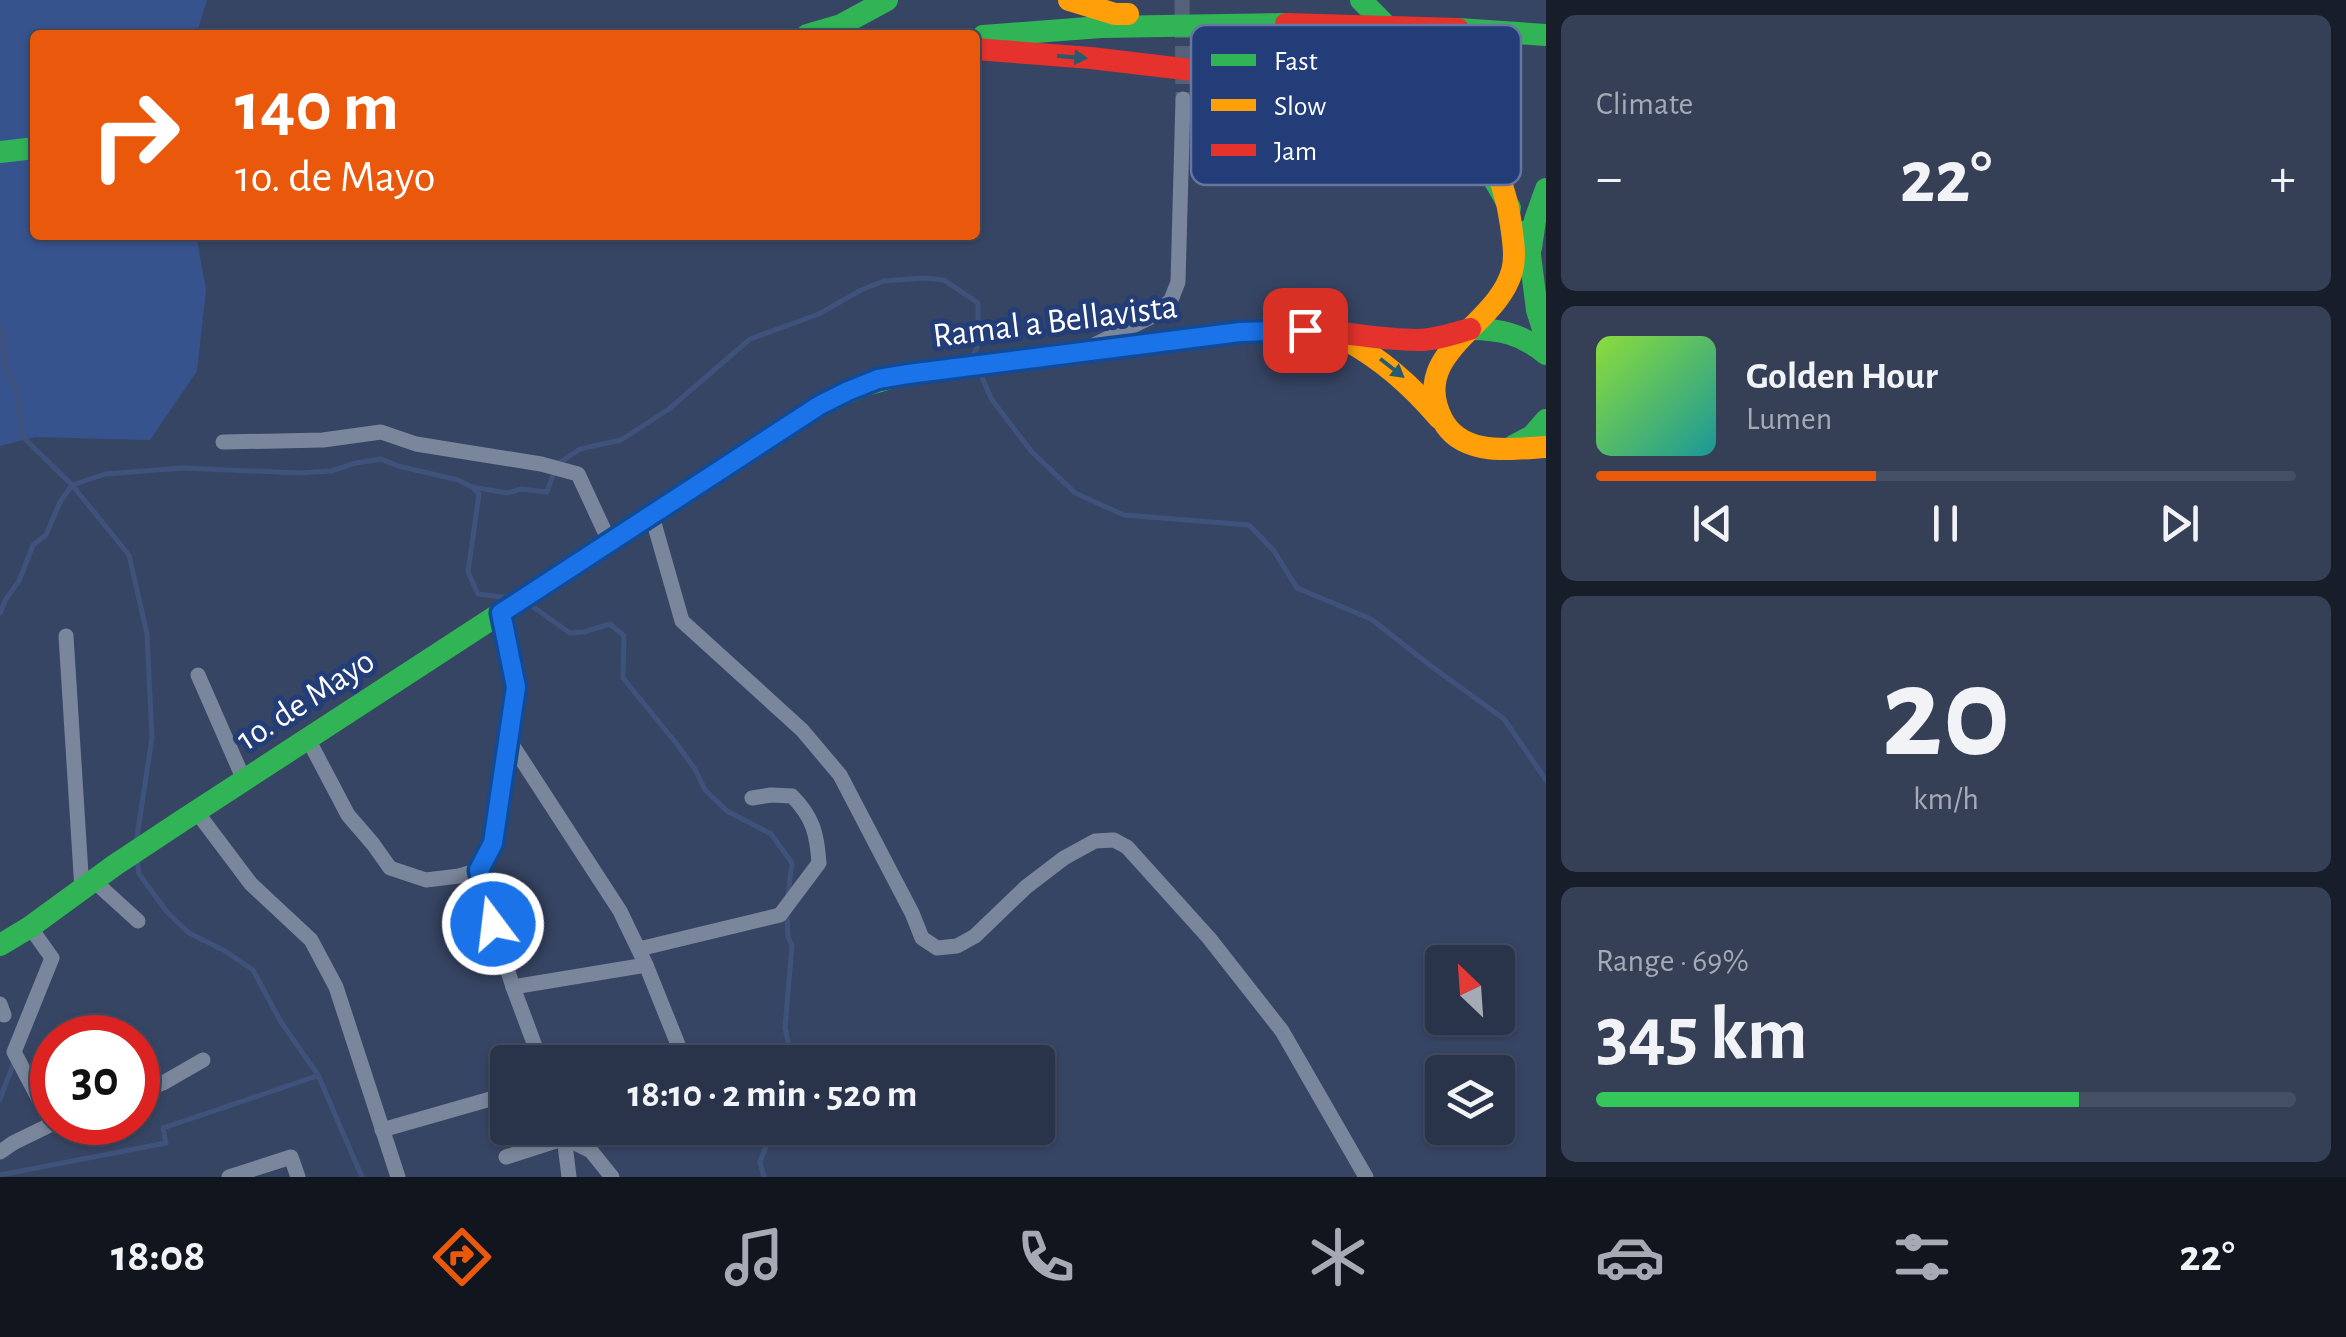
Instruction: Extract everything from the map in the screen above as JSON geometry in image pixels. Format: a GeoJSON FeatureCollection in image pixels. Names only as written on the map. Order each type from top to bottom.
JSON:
{"type":"FeatureCollection","features":[{"type":"Feature","properties":{"kind":"main road"},"geometry":{"type":"LineString","coordinates":[[824,30],[887,0]]}},
{"type":"Feature","properties":{"kind":"main road"},"geometry":{"type":"LineString","coordinates":[[1070,0],[1115,14],[1262,11],[1286,24]]}},
{"type":"Feature","properties":{"kind":"main road"},"geometry":{"type":"LineString","coordinates":[[1361,0],[1387,25]]}},
{"type":"Feature","properties":{"kind":"main road"},"geometry":{"type":"LineString","coordinates":[[1224,25],[1329,25]]}},
{"type":"Feature","properties":{"kind":"main road"},"geometry":{"type":"LineString","coordinates":[[980,37],[1101,27],[1191,26]]}},
{"type":"Feature","properties":{"kind":"main road"},"geometry":{"type":"LineString","coordinates":[[1521,33],[1546,35]]}},
{"type":"Feature","properties":{"kind":"main road"},"geometry":{"type":"LineString","coordinates":[[980,50],[1191,70]]}},
{"type":"Feature","properties":{"kind":"main road"},"geometry":{"type":"LineString","coordinates":[[0,152],[30,149]]}},
{"type":"Feature","properties":{"kind":"main road"},"geometry":{"type":"LineString","coordinates":[[1498,185],[1510,208]]}},
{"type":"Feature","properties":{"kind":"main road"},"geometry":{"type":"LineString","coordinates":[[1444,424],[1436,404],[1434,382],[1442,360],[1499,300],[1512,272],[1513,239],[1504,185]]}},
{"type":"Feature","properties":{"kind":"main road"},"geometry":{"type":"LineString","coordinates":[[1513,185],[1521,204],[1537,310],[1546,339]]}},
{"type":"Feature","properties":{"kind":"main road"},"geometry":{"type":"LineString","coordinates":[[1530,248],[1534,220],[1546,189]]}},
{"type":"Feature","properties":{"kind":"main road","name":"Ramal a Bellavista"},"geometry":{"type":"LineString","coordinates":[[652,516],[820,405],[878,379],[1285,329],[1416,340],[1470,329],[1497,329],[1519,334],[1546,354]]}},
{"type":"Feature","properties":{"kind":"main road"},"geometry":{"type":"LineString","coordinates":[[1325,330],[1372,352],[1404,377],[1460,440],[1481,449],[1546,447]]}},
{"type":"Feature","properties":{"kind":"main road"},"geometry":{"type":"LineString","coordinates":[[1503,450],[1524,442],[1546,420]]}},
{"type":"Feature","properties":{"kind":"main road","name":"1o. de Mayo"},"geometry":{"type":"LineString","coordinates":[[2,936],[30,927],[244,780],[652,516]]}},
{"type":"Feature","properties":{"kind":"street"},"geometry":{"type":"LineString","coordinates":[[1081,352],[1155,315],[1171,300],[1178,282],[1183,99]]}},
{"type":"Feature","properties":{"kind":"street"},"geometry":{"type":"LineString","coordinates":[[224,442],[323,440],[381,432],[416,444],[541,464],[578,474],[610,543]]}},
{"type":"Feature","properties":{"kind":"street"},"geometry":{"type":"LineString","coordinates":[[652,516],[682,620],[802,730],[840,775],[922,938],[937,948],[957,946],[976,936],[1026,886],[1064,858],[1094,841],[1114,840],[1128,847],[1209,938],[1282,1031],[1366,1177]]}},
{"type":"Feature","properties":{"kind":"street"},"geometry":{"type":"LineString","coordinates":[[501,613],[516,687],[493,843],[479,870],[483,893],[535,1045]]}},
{"type":"Feature","properties":{"kind":"street"},"geometry":{"type":"LineString","coordinates":[[66,636],[88,886],[138,922]]}},
{"type":"Feature","properties":{"kind":"street"},"geometry":{"type":"LineString","coordinates":[[198,675],[244,780]]}},
{"type":"Feature","properties":{"kind":"street"},"geometry":{"type":"LineString","coordinates":[[507,737],[620,911],[678,1045]]}},
{"type":"Feature","properties":{"kind":"street"},"geometry":{"type":"LineString","coordinates":[[308,739],[348,815],[390,868],[426,880],[479,870]]}},
{"type":"Feature","properties":{"kind":"street"},"geometry":{"type":"LineString","coordinates":[[513,987],[642,957],[780,915],[819,863],[817,834],[805,809],[792,796],[752,798]]}},
{"type":"Feature","properties":{"kind":"street"},"geometry":{"type":"LineString","coordinates":[[190,816],[251,884],[311,940],[336,988],[398,1177]]}},
{"type":"Feature","properties":{"kind":"street"},"geometry":{"type":"LineString","coordinates":[[30,927],[52,958],[14,1052],[30,1080]]}},
{"type":"Feature","properties":{"kind":"street"},"geometry":{"type":"LineString","coordinates":[[160,1083],[203,1060]]}},
{"type":"Feature","properties":{"kind":"street"},"geometry":{"type":"LineString","coordinates":[[382,1130],[490,1099]]}},
{"type":"Feature","properties":{"kind":"street"},"geometry":{"type":"LineString","coordinates":[[0,1152],[30,1134]]}},
{"type":"Feature","properties":{"kind":"street"},"geometry":{"type":"LineString","coordinates":[[506,1157],[535,1145]]}},
{"type":"Feature","properties":{"kind":"street"},"geometry":{"type":"LineString","coordinates":[[565,1145],[569,1177]]}},
{"type":"Feature","properties":{"kind":"street"},"geometry":{"type":"LineString","coordinates":[[582,1145],[612,1177]]}},
{"type":"Feature","properties":{"kind":"street"},"geometry":{"type":"LineString","coordinates":[[230,1177],[291,1156],[298,1177]]}},
{"type":"Feature","properties":{"kind":"shaded area"},"geometry":{"type":"Polygon","coordinates":[[[0,0],[207,0],[198,30],[30,30],[30,240],[197,240],[206,290],[197,371],[150,440],[35,437],[0,446],[0,0]]]}},
{"type":"Feature","properties":{"kind":"waterway"},"geometry":{"type":"LineString","coordinates":[[559,463],[580,449],[621,440],[669,409],[750,339],[819,314],[884,281],[944,280],[978,303],[978,345],[973,356]]}},
{"type":"Feature","properties":{"kind":"waterway"},"geometry":{"type":"LineString","coordinates":[[0,328],[4,363],[16,389],[23,437],[72,485],[129,555],[147,634],[152,738],[136,843]]}},
{"type":"Feature","properties":{"kind":"waterway"},"geometry":{"type":"LineString","coordinates":[[979,371],[992,400],[1031,451],[1075,493],[1124,515],[1249,525],[1274,551],[1297,588],[1371,619],[1504,719],[1546,780]]}},
{"type":"Feature","properties":{"kind":"waterway"},"geometry":{"type":"LineString","coordinates":[[0,613],[19,581],[33,545],[46,535],[72,485],[105,474],[183,468],[299,473],[331,471],[381,459],[458,480],[479,494],[468,572],[478,594],[509,598]]}},
{"type":"Feature","properties":{"kind":"waterway"},"geometry":{"type":"LineString","coordinates":[[472,487],[507,493],[522,489],[547,492],[554,472]]}},
{"type":"Feature","properties":{"kind":"waterway"},"geometry":{"type":"LineString","coordinates":[[529,604],[570,633],[610,624],[624,636],[623,678],[676,743],[705,790],[727,811],[771,834],[792,863],[788,894]]}},
{"type":"Feature","properties":{"kind":"waterway"},"geometry":{"type":"LineString","coordinates":[[137,859],[139,874],[167,912],[189,933],[253,970],[281,1022],[318,1075],[362,1177]]}},
{"type":"Feature","properties":{"kind":"waterway"},"geometry":{"type":"LineString","coordinates":[[787,915],[792,945],[785,1028],[789,1045]]}},
{"type":"Feature","properties":{"kind":"waterway"},"geometry":{"type":"LineString","coordinates":[[0,1099],[14,1062]]}},
{"type":"Feature","properties":{"kind":"waterway"},"geometry":{"type":"LineString","coordinates":[[0,1175],[166,1143],[163,1128],[317,1076]]}},
{"type":"Feature","properties":{"kind":"waterway"},"geometry":{"type":"LineString","coordinates":[[764,1177],[760,1162],[766,1145]]}},
{"type":"Feature","properties":{"kind":"tunnel"},"geometry":{"type":"LineString","coordinates":[[1182,0],[1183,99]]}},
{"type":"Feature","properties":{"kind":"traffic: fast"},"geometry":{"type":"LineString","coordinates":[[824,30],[887,0]]}},
{"type":"Feature","properties":{"kind":"traffic: fast"},"geometry":{"type":"LineString","coordinates":[[1361,0],[1385,25]]}},
{"type":"Feature","properties":{"kind":"traffic: fast"},"geometry":{"type":"LineString","coordinates":[[1224,25],[1286,24]]}},
{"type":"Feature","properties":{"kind":"traffic: fast"},"geometry":{"type":"LineString","coordinates":[[983,36],[1101,27],[1191,26]]}},
{"type":"Feature","properties":{"kind":"traffic: fast"},"geometry":{"type":"LineString","coordinates":[[1521,33],[1546,35]]}},
{"type":"Feature","properties":{"kind":"traffic: fast"},"geometry":{"type":"LineString","coordinates":[[0,152],[30,149]]}},
{"type":"Feature","properties":{"kind":"traffic: fast"},"geometry":{"type":"LineString","coordinates":[[1497,185],[1510,208]]}},
{"type":"Feature","properties":{"kind":"traffic: fast"},"geometry":{"type":"LineString","coordinates":[[1531,248],[1535,220],[1546,189]]}},
{"type":"Feature","properties":{"kind":"traffic: fast"},"geometry":{"type":"LineString","coordinates":[[1527,231],[1537,310],[1546,339]]}},
{"type":"Feature","properties":{"kind":"traffic: fast"},"geometry":{"type":"LineString","coordinates":[[1470,329],[1510,334],[1546,354]]}},
{"type":"Feature","properties":{"kind":"traffic: fast"},"geometry":{"type":"LineString","coordinates":[[0,945],[183,820],[820,405],[863,386],[908,373],[1113,348]]}},
{"type":"Feature","properties":{"kind":"traffic: fast"},"geometry":{"type":"LineString","coordinates":[[1513,446],[1532,436],[1546,420]]}},
{"type":"Feature","properties":{"kind":"traffic: slow"},"geometry":{"type":"LineString","coordinates":[[1069,0],[1115,14],[1128,14]]}},
{"type":"Feature","properties":{"kind":"traffic: slow"},"geometry":{"type":"LineString","coordinates":[[1502,185],[1512,231],[1512,271],[1490,308],[1445,357],[1436,375],[1435,396],[1442,419],[1461,440],[1488,448],[1546,447]]}},
{"type":"Feature","properties":{"kind":"traffic: slow"},"geometry":{"type":"LineString","coordinates":[[1346,340],[1396,374],[1439,418]]}},
{"type":"Feature","properties":{"kind":"traffic: jam"},"geometry":{"type":"LineString","coordinates":[[1286,24],[1320,25]]}},
{"type":"Feature","properties":{"kind":"traffic: jam"},"geometry":{"type":"LineString","coordinates":[[980,49],[1191,70]]}},
{"type":"Feature","properties":{"kind":"traffic: jam"},"geometry":{"type":"LineString","coordinates":[[1113,348],[1263,330],[1301,329],[1417,340],[1470,329]]}},
{"type":"Feature","properties":{"kind":"route"},"geometry":{"type":"LineString","coordinates":[[493,924],[479,870],[493,843],[516,687],[501,613],[820,405],[878,379],[1240,332],[1305,330]]}}]}
